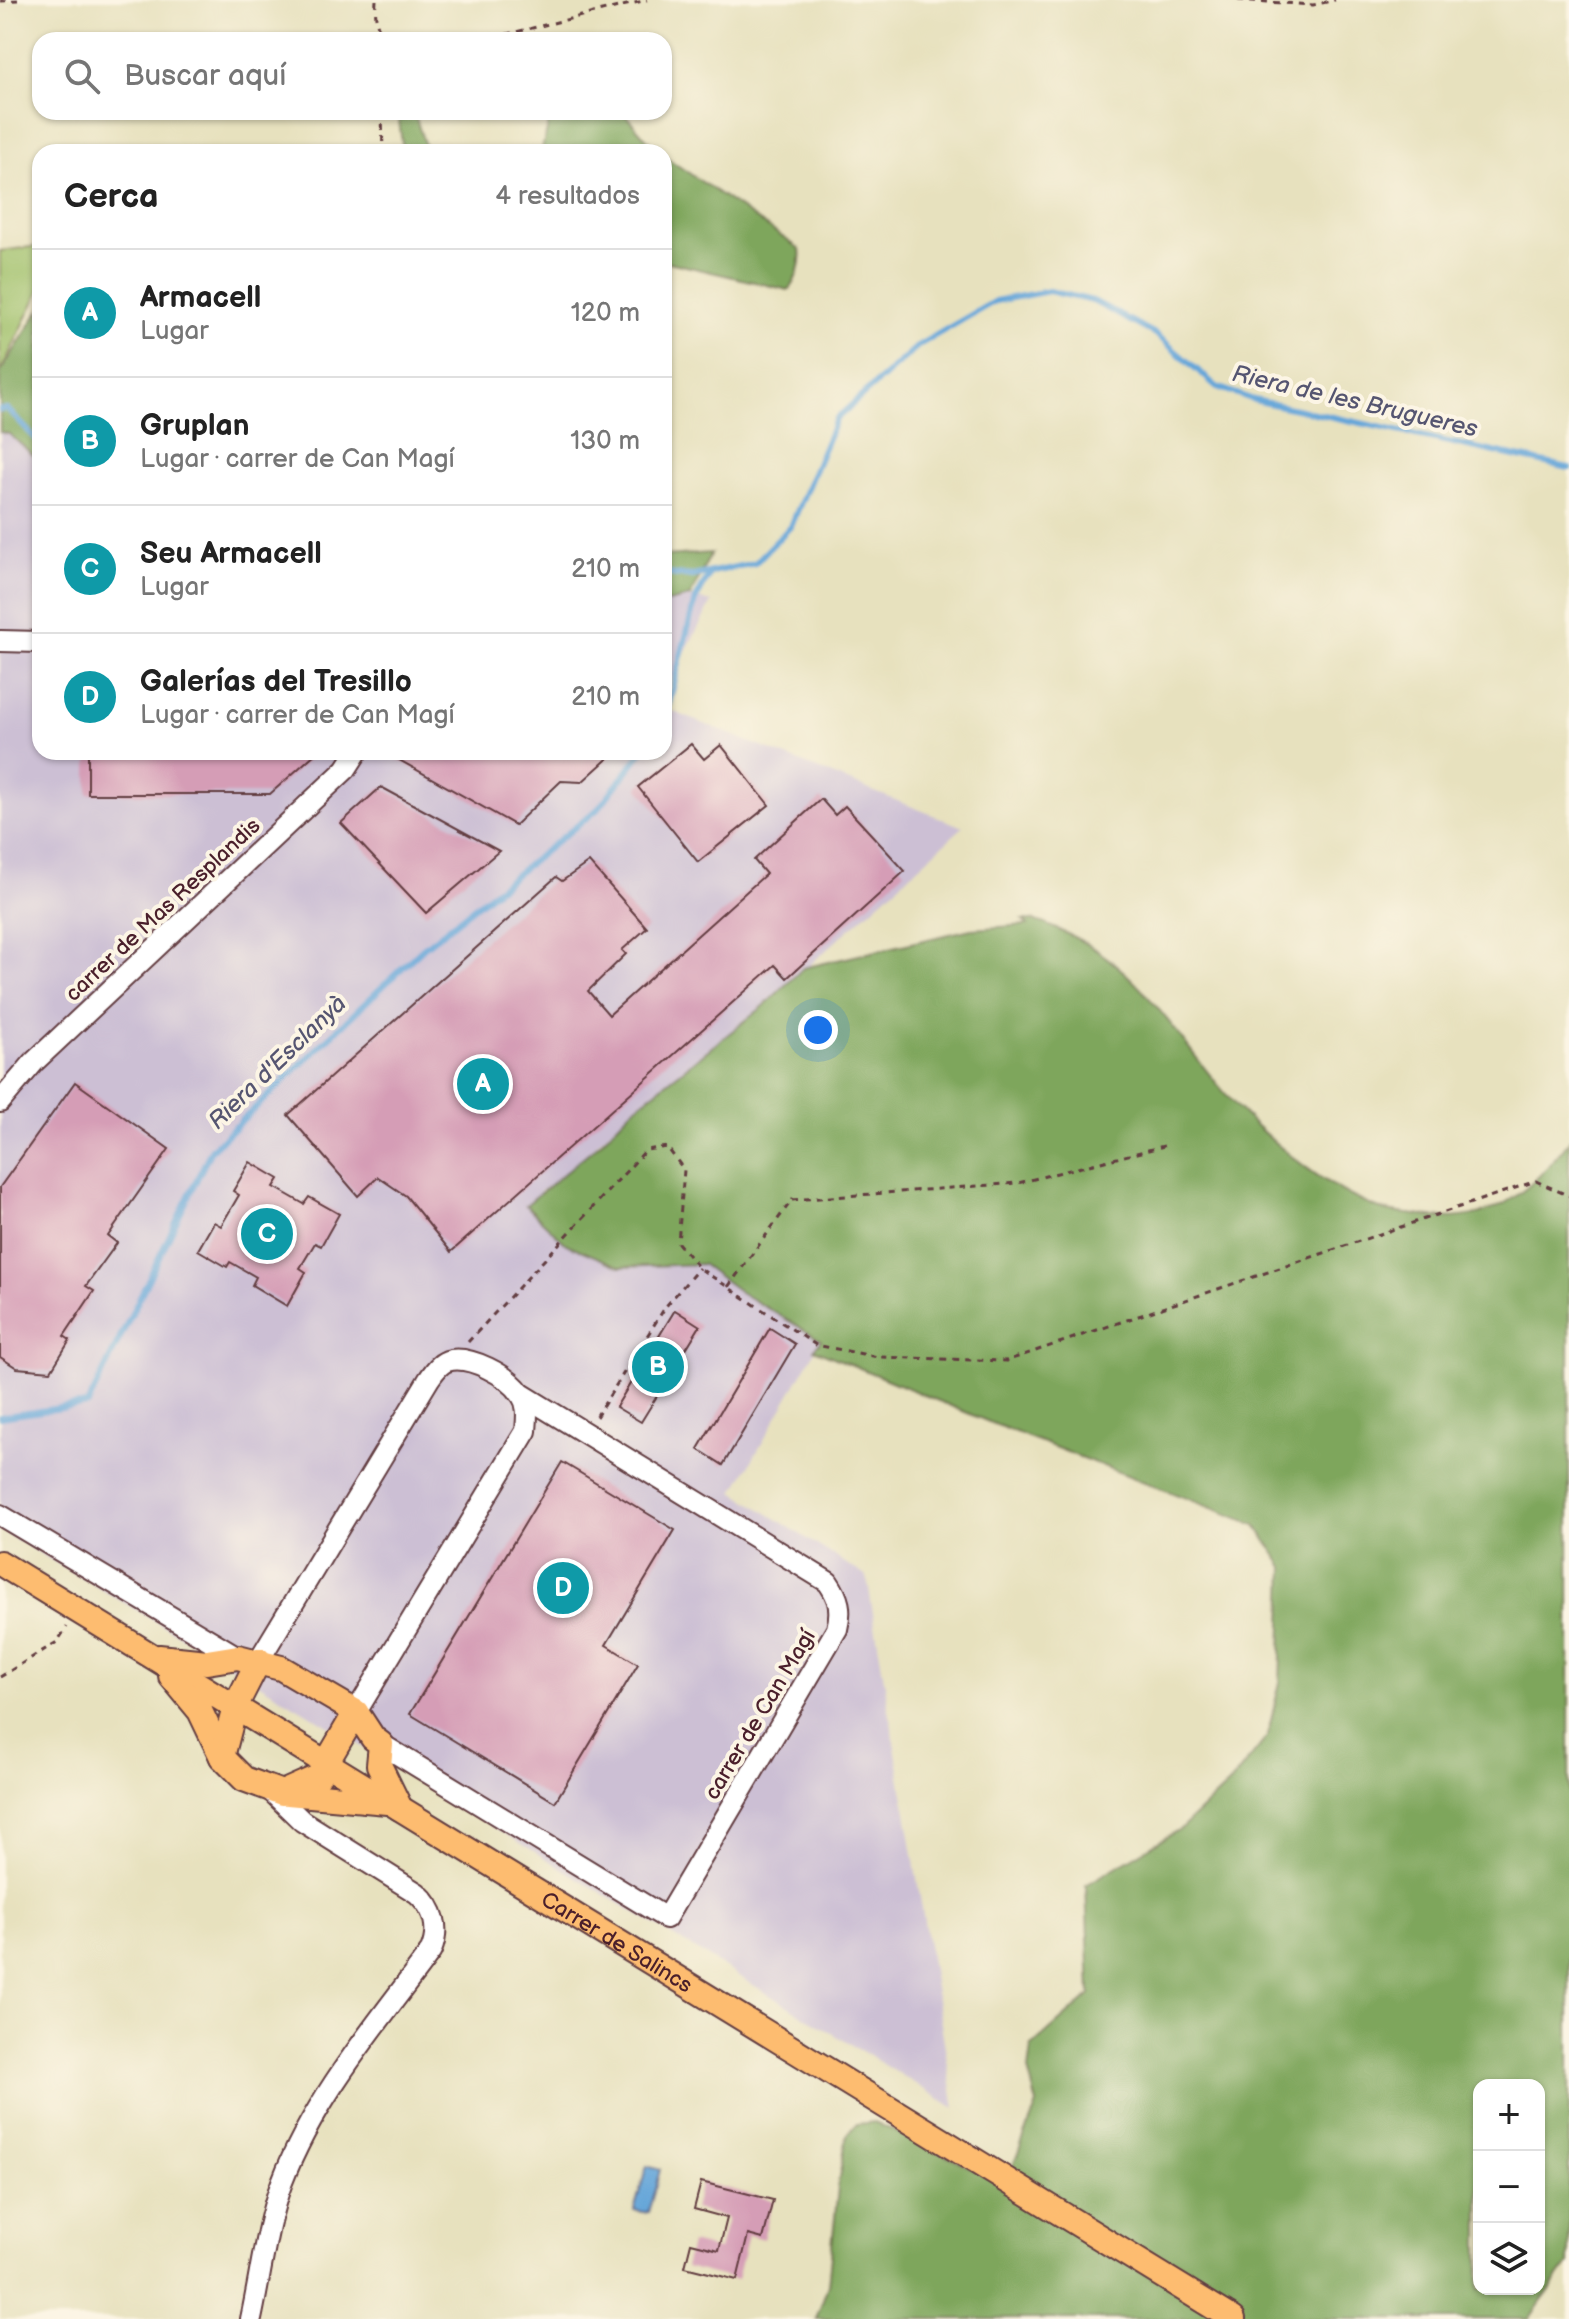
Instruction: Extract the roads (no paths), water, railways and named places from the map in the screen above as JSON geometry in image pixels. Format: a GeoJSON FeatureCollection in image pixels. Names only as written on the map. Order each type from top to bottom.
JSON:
{"type":"FeatureCollection","features":[{"type":"Feature","properties":{"kind":"main road","name":"Carrer de Salincs"},"geometry":{"type":"LineString","coordinates":[[0,1563],[1233,2319]]}},
{"type":"Feature","properties":{"kind":"main road"},"geometry":{"type":"LineString","coordinates":[[153,1656],[207,1662],[248,1658],[281,1668],[356,1712],[373,1738],[381,1744],[379,1765],[395,1805],[275,1790],[244,1779],[222,1757],[200,1711],[153,1656]]}},
{"type":"Feature","properties":{"kind":"main road"},"geometry":{"type":"LineString","coordinates":[[222,1757],[248,1658]]}},
{"type":"Feature","properties":{"kind":"main road"},"geometry":{"type":"LineString","coordinates":[[275,1790],[318,1777],[356,1712]]}},
{"type":"Feature","properties":{"kind":"street"},"geometry":{"type":"LineString","coordinates":[[0,641],[32,642]]}},
{"type":"Feature","properties":{"kind":"street","name":"carrer de Mas Resplandis"},"geometry":{"type":"LineString","coordinates":[[4,1088],[346,769],[352,760]]}},
{"type":"Feature","properties":{"kind":"street","name":"carrer de Can Magí"},"geometry":{"type":"LineString","coordinates":[[248,1658],[429,1379],[440,1365],[451,1360],[486,1368],[578,1430],[800,1562],[828,1582],[837,1595],[841,1612],[837,1629],[666,1918]]}},
{"type":"Feature","properties":{"kind":"street"},"geometry":{"type":"LineString","coordinates":[[356,1712],[521,1439],[528,1412],[520,1393]]}},
{"type":"Feature","properties":{"kind":"street"},"geometry":{"type":"LineString","coordinates":[[521,1439],[548,1423],[578,1430]]}},
{"type":"Feature","properties":{"kind":"street"},"geometry":{"type":"LineString","coordinates":[[0,1515],[248,1658]]}},
{"type":"Feature","properties":{"kind":"street","name":"Carrer de Salincs"},"geometry":{"type":"LineString","coordinates":[[381,1744],[666,1918]]}},
{"type":"Feature","properties":{"kind":"street"},"geometry":{"type":"LineString","coordinates":[[251,2319],[281,2186],[295,2151],[327,2092],[431,1951],[437,1936],[428,1903],[417,1893],[302,1821],[275,1790]]}},
{"type":"Feature","properties":{"kind":"water"},"geometry":{"type":"Polygon","coordinates":[[[647,2166],[660,2170],[648,2213],[634,2210],[647,2166]]]}},
{"type":"Feature","properties":{"kind":"waterway","name":"Riera de les Brugueres"},"geometry":{"type":"LineString","coordinates":[[672,575],[693,576],[755,563],[791,526],[836,419],[919,345],[995,301],[1049,291],[1093,301],[1157,335],[1217,387],[1254,400],[1569,468]]}},
{"type":"Feature","properties":{"kind":"waterway","name":"Riera de les Brugueres"},"geometry":{"type":"LineString","coordinates":[[0,410],[7,409],[32,435]]}},
{"type":"Feature","properties":{"kind":"waterway","name":"Riera d'Esclanyà"},"geometry":{"type":"LineString","coordinates":[[672,692],[695,601],[710,573]]}},
{"type":"Feature","properties":{"kind":"waterway","name":"Riera d'Esclanyà"},"geometry":{"type":"LineString","coordinates":[[0,1417],[88,1404],[211,1150],[423,948],[598,809],[636,760]]}},
{"type":"Feature","properties":{"kind":"place","name":"Armacell"},"geometry":{"type":"Point","coordinates":[483,1084]}},
{"type":"Feature","properties":{"kind":"place","name":"Seu Armacell"},"geometry":{"type":"Point","coordinates":[267,1234]}},
{"type":"Feature","properties":{"kind":"place","name":"Gruplan"},"geometry":{"type":"Point","coordinates":[658,1367]}},
{"type":"Feature","properties":{"kind":"place","name":"Galerías del Tresillo"},"geometry":{"type":"Point","coordinates":[563,1588]}}]}
